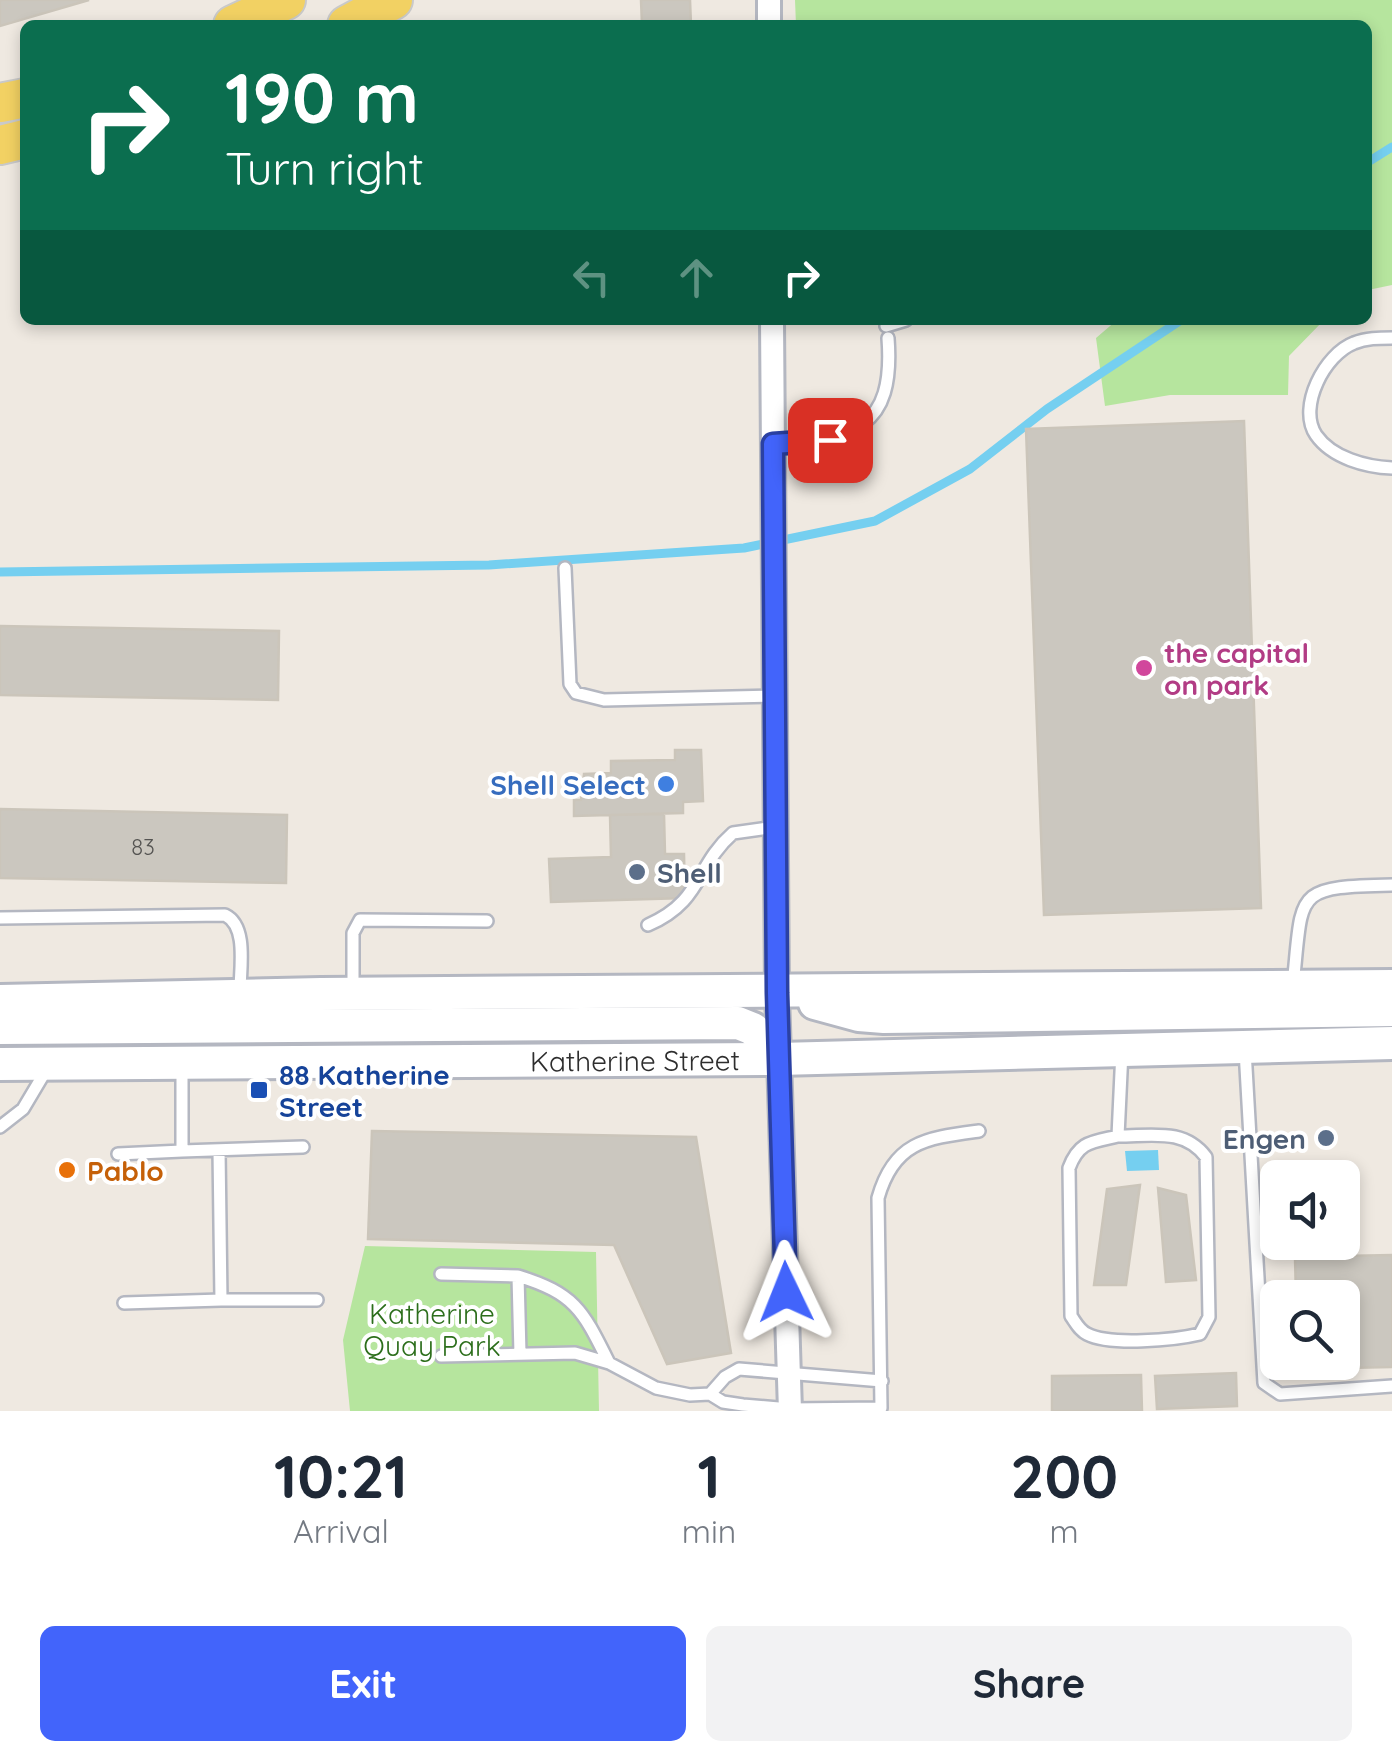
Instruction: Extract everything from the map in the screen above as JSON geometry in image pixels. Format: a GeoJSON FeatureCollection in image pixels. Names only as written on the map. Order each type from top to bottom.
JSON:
{"type":"FeatureCollection","features":[{"type":"Feature","properties":{"kind":"main road"},"geometry":{"type":"LineString","coordinates":[[244,20],[286,0]]}},
{"type":"Feature","properties":{"kind":"main road"},"geometry":{"type":"LineString","coordinates":[[356,20],[393,0]]}},
{"type":"Feature","properties":{"kind":"main road"},"geometry":{"type":"LineString","coordinates":[[0,1001],[353,994],[1392,986]]}},
{"type":"Feature","properties":{"kind":"main road"},"geometry":{"type":"LineString","coordinates":[[777,993],[858,1015],[884,1017],[1392,1010]]}},
{"type":"Feature","properties":{"kind":"main road"},"geometry":{"type":"LineString","coordinates":[[0,1028],[738,1023],[753,1029],[779,1059]]}},
{"type":"Feature","properties":{"kind":"main road","name":"Katherine Street"},"geometry":{"type":"LineString","coordinates":[[0,1064],[779,1059],[1392,1043]]}},
{"type":"Feature","properties":{"kind":"street"},"geometry":{"type":"LineString","coordinates":[[772,325],[777,993],[790,1410]]}},
{"type":"Feature","properties":{"kind":"lane"},"geometry":{"type":"LineString","coordinates":[[773,444],[830,440],[868,419],[883,397],[889,378],[887,332],[898,325]]}},
{"type":"Feature","properties":{"kind":"lane"},"geometry":{"type":"LineString","coordinates":[[1392,338],[1374,338],[1344,348],[1323,371],[1310,411],[1315,434],[1340,456],[1364,465],[1392,468]]}},
{"type":"Feature","properties":{"kind":"lane"},"geometry":{"type":"LineString","coordinates":[[565,568],[570,684],[576,692],[604,700],[773,696]]}},
{"type":"Feature","properties":{"kind":"lane"},"geometry":{"type":"LineString","coordinates":[[648,925],[684,903],[732,832],[776,827]]}},
{"type":"Feature","properties":{"kind":"lane"},"geometry":{"type":"LineString","coordinates":[[1292,987],[1299,927],[1307,899],[1321,890],[1392,885]]}},
{"type":"Feature","properties":{"kind":"lane"},"geometry":{"type":"LineString","coordinates":[[0,918],[224,915],[239,928],[240,996]]}},
{"type":"Feature","properties":{"kind":"lane"},"geometry":{"type":"LineString","coordinates":[[353,994],[352,933],[360,920],[487,921]]}},
{"type":"Feature","properties":{"kind":"lane"},"geometry":{"type":"LineString","coordinates":[[1245,1046],[1264,1383],[1280,1394],[1392,1386]]}},
{"type":"Feature","properties":{"kind":"lane"},"geometry":{"type":"LineString","coordinates":[[1118,1136],[1122,1048]]}},
{"type":"Feature","properties":{"kind":"lane"},"geometry":{"type":"LineString","coordinates":[[182,1061],[182,1151]]}},
{"type":"Feature","properties":{"kind":"lane"},"geometry":{"type":"LineString","coordinates":[[0,1127],[23,1109],[51,1063]]}},
{"type":"Feature","properties":{"kind":"lane"},"geometry":{"type":"LineString","coordinates":[[442,1356],[575,1353],[609,1363],[656,1388],[710,1394],[723,1402],[743,1406],[790,1410],[884,1406],[878,1198],[882,1183],[895,1161],[912,1146],[934,1137],[979,1131]]}},
{"type":"Feature","properties":{"kind":"lane"},"geometry":{"type":"LineString","coordinates":[[1118,1136],[1180,1137],[1194,1142],[1206,1158],[1209,1317],[1200,1334],[1180,1339],[1099,1339],[1082,1332],[1071,1316],[1069,1168],[1075,1152],[1087,1143],[1118,1136]]}},
{"type":"Feature","properties":{"kind":"lane"},"geometry":{"type":"LineString","coordinates":[[118,1154],[303,1147]]}},
{"type":"Feature","properties":{"kind":"lane"},"geometry":{"type":"LineString","coordinates":[[219,1150],[221,1300]]}},
{"type":"Feature","properties":{"kind":"lane"},"geometry":{"type":"LineString","coordinates":[[442,1274],[518,1276],[548,1285],[583,1312],[609,1363]]}},
{"type":"Feature","properties":{"kind":"lane"},"geometry":{"type":"LineString","coordinates":[[518,1276],[520,1354]]}},
{"type":"Feature","properties":{"kind":"lane"},"geometry":{"type":"LineString","coordinates":[[124,1303],[316,1300]]}},
{"type":"Feature","properties":{"kind":"lane"},"geometry":{"type":"LineString","coordinates":[[710,1394],[738,1369],[882,1380]]}},
{"type":"Feature","properties":{"kind":"green space"},"geometry":{"type":"Polygon","coordinates":[[[795,0],[1392,0],[1392,285],[1372,289],[1372,20],[796,20],[795,0]]]}},
{"type":"Feature","properties":{"kind":"green space"},"geometry":{"type":"Polygon","coordinates":[[[1111,325],[1319,325],[1289,356],[1288,395],[1170,395],[1105,406],[1096,338],[1111,325]]]}},
{"type":"Feature","properties":{"kind":"green space","name":"Katherine Quay Park"},"geometry":{"type":"Polygon","coordinates":[[[365,1246],[596,1252],[599,1411],[350,1411],[343,1340],[365,1246]]]}},
{"type":"Feature","properties":{"kind":"water"},"geometry":{"type":"Polygon","coordinates":[[[1158,1150],[1159,1170],[1127,1171],[1125,1151],[1158,1150]]]}},
{"type":"Feature","properties":{"kind":"building"},"geometry":{"type":"Polygon","coordinates":[[[0,0],[89,0],[20,20],[0,26],[0,0]]]}},
{"type":"Feature","properties":{"kind":"building"},"geometry":{"type":"Polygon","coordinates":[[[641,0],[690,0],[691,20],[642,20],[641,0]]]}},
{"type":"Feature","properties":{"kind":"building","name":"the capital on park"},"geometry":{"type":"Polygon","coordinates":[[[1244,421],[1261,908],[1044,915],[1026,429],[1244,421]]]}},
{"type":"Feature","properties":{"kind":"building"},"geometry":{"type":"Polygon","coordinates":[[[0,626],[279,631],[278,700],[0,695],[0,626]]]}},
{"type":"Feature","properties":{"kind":"building"},"geometry":{"type":"Polygon","coordinates":[[[675,750],[701,750],[703,801],[683,802],[683,813],[574,816],[574,800],[581,800],[584,774],[611,773],[611,761],[675,760],[675,750]]]}},
{"type":"Feature","properties":{"kind":"building"},"geometry":{"type":"Polygon","coordinates":[[[0,809],[287,815],[286,883],[0,878],[0,809]]]}},
{"type":"Feature","properties":{"kind":"building"},"geometry":{"type":"Polygon","coordinates":[[[664,814],[665,854],[684,854],[685,898],[551,902],[549,859],[611,857],[610,815],[664,814]]]}},
{"type":"Feature","properties":{"kind":"building"},"geometry":{"type":"Polygon","coordinates":[[[372,1131],[696,1137],[731,1353],[667,1364],[614,1245],[368,1239],[372,1131]]]}},
{"type":"Feature","properties":{"kind":"building"},"geometry":{"type":"Polygon","coordinates":[[[1140,1185],[1126,1285],[1094,1285],[1107,1189],[1140,1185]]]}},
{"type":"Feature","properties":{"kind":"building"},"geometry":{"type":"Polygon","coordinates":[[[1158,1188],[1186,1195],[1196,1280],[1166,1282],[1158,1188]]]}},
{"type":"Feature","properties":{"kind":"building"},"geometry":{"type":"Polygon","coordinates":[[[1392,1255],[1392,1367],[1360,1368],[1360,1280],[1296,1280],[1295,1260],[1360,1260],[1360,1256],[1392,1255]]]}},
{"type":"Feature","properties":{"kind":"building"},"geometry":{"type":"Polygon","coordinates":[[[1236,1373],[1237,1406],[1157,1409],[1155,1376],[1236,1373]]]}},
{"type":"Feature","properties":{"kind":"building"},"geometry":{"type":"Polygon","coordinates":[[[1141,1375],[1142,1411],[1052,1411],[1052,1376],[1141,1375]]]}},
{"type":"Feature","properties":{"kind":"waterway"},"geometry":{"type":"LineString","coordinates":[[1372,160],[1392,147]]}},
{"type":"Feature","properties":{"kind":"waterway"},"geometry":{"type":"LineString","coordinates":[[0,572],[489,565],[744,548],[875,521],[970,469],[1047,409],[1173,325]]}},
{"type":"Feature","properties":{"kind":"place","name":"the capital on park"},"geometry":{"type":"Point","coordinates":[1144,668]}},
{"type":"Feature","properties":{"kind":"place","name":"Shell Select"},"geometry":{"type":"Point","coordinates":[666,784]}},
{"type":"Feature","properties":{"kind":"place","name":"Shell"},"geometry":{"type":"Point","coordinates":[637,872]}},
{"type":"Feature","properties":{"kind":"place","name":"88 Katherine Street"},"geometry":{"type":"Point","coordinates":[259,1090]}},
{"type":"Feature","properties":{"kind":"place","name":"Engen"},"geometry":{"type":"Point","coordinates":[1326,1138]}},
{"type":"Feature","properties":{"kind":"place","name":"Pablo"},"geometry":{"type":"Point","coordinates":[67,1170]}},
{"type":"Feature","properties":{"kind":"route"},"geometry":{"type":"LineString","coordinates":[[786,1292],[777,993],[773,444],[830,440]]}}]}
